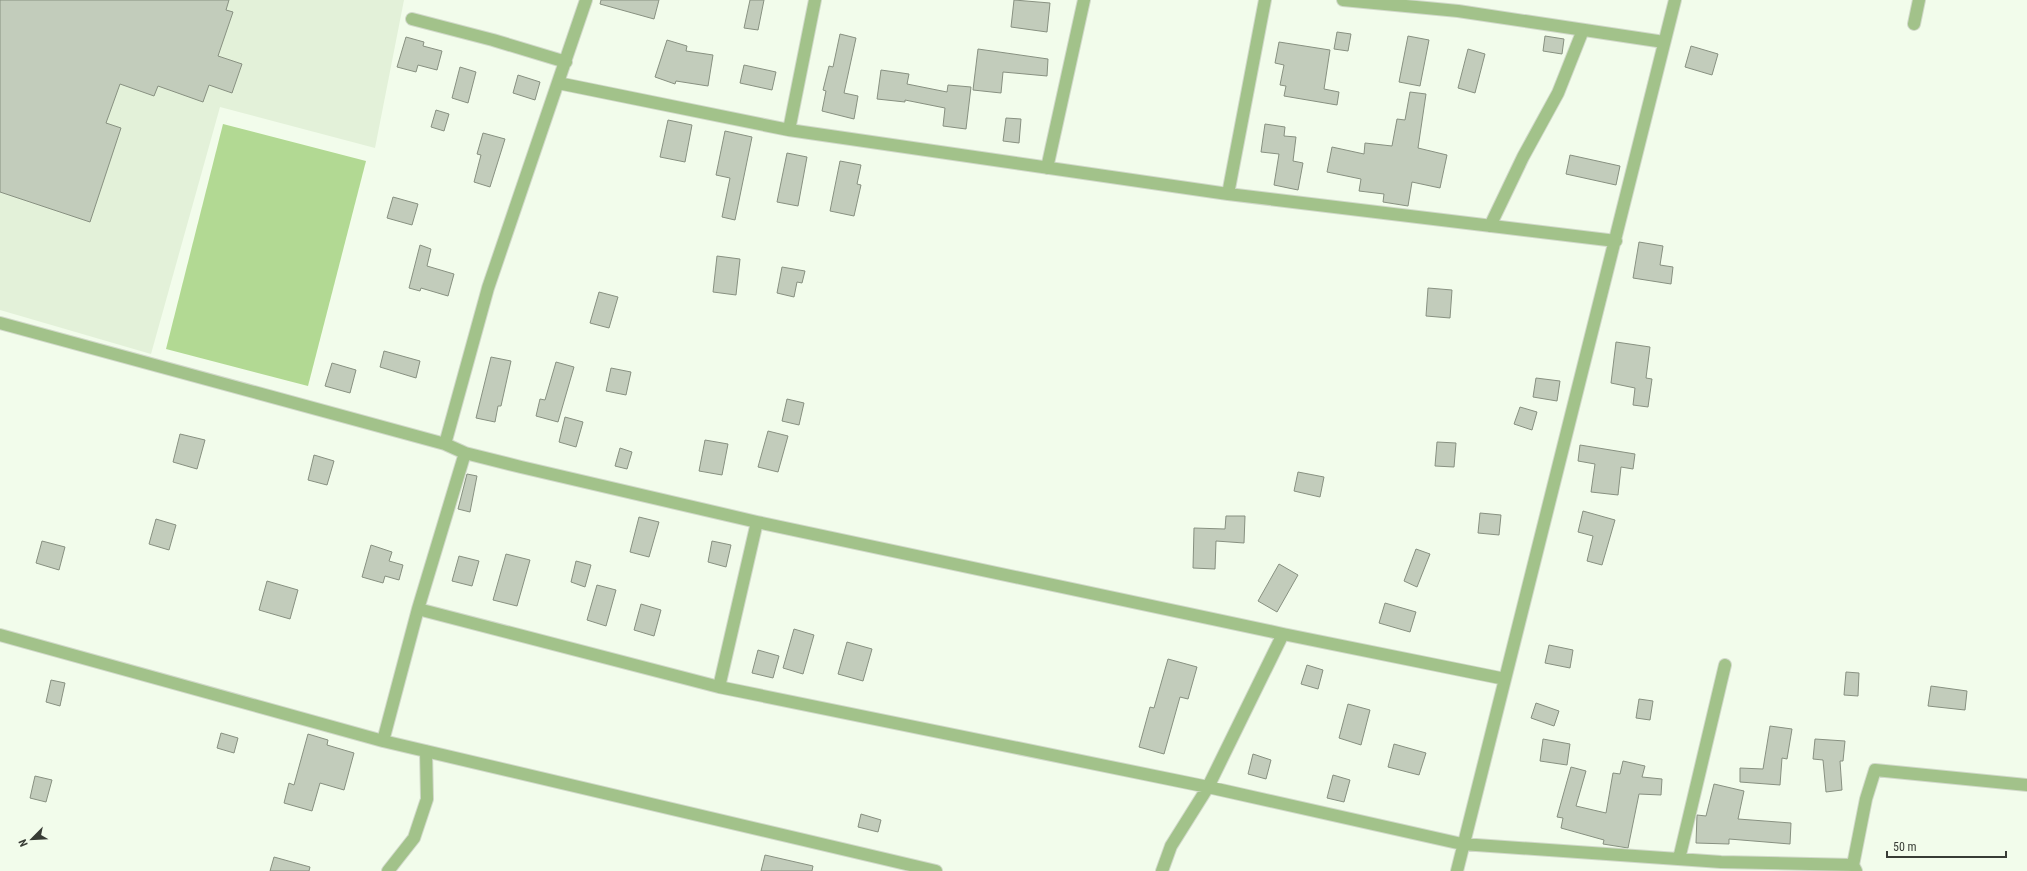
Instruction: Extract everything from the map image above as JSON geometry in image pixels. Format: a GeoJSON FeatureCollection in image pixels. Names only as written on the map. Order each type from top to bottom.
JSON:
{"type":"FeatureCollection","features":[{"type":"Feature","properties":{"kind":"street"},"geometry":{"type":"LineString","coordinates":[[444,444],[488,288],[586,0]]}},
{"type":"Feature","properties":{"kind":"street"},"geometry":{"type":"LineString","coordinates":[[789,130],[815,0]]}},
{"type":"Feature","properties":{"kind":"street"},"geometry":{"type":"LineString","coordinates":[[1047,168],[1084,0]]}},
{"type":"Feature","properties":{"kind":"street"},"geometry":{"type":"LineString","coordinates":[[1228,194],[1265,0]]}},
{"type":"Feature","properties":{"kind":"street"},"geometry":{"type":"LineString","coordinates":[[1343,0],[1459,6],[1583,30],[1664,42]]}},
{"type":"Feature","properties":{"kind":"street"},"geometry":{"type":"LineString","coordinates":[[1456,871],[1616,240],[1674,0]]}},
{"type":"Feature","properties":{"kind":"street"},"geometry":{"type":"LineString","coordinates":[[1914,24],[1920,0]]}},
{"type":"Feature","properties":{"kind":"street"},"geometry":{"type":"LineString","coordinates":[[412,18],[566,62]]}},
{"type":"Feature","properties":{"kind":"street"},"geometry":{"type":"LineString","coordinates":[[1490,226],[1523,157],[1558,93],[1583,30]]}},
{"type":"Feature","properties":{"kind":"street"},"geometry":{"type":"LineString","coordinates":[[558,83],[789,130],[1228,194],[1616,240]]}},
{"type":"Feature","properties":{"kind":"street"},"geometry":{"type":"LineString","coordinates":[[0,323],[444,444],[465,452],[757,522],[1284,634],[1505,679]]}},
{"type":"Feature","properties":{"kind":"street"},"geometry":{"type":"LineString","coordinates":[[383,741],[418,609],[465,452]]}},
{"type":"Feature","properties":{"kind":"street"},"geometry":{"type":"LineString","coordinates":[[719,687],[757,522]]}},
{"type":"Feature","properties":{"kind":"street"},"geometry":{"type":"LineString","coordinates":[[418,609],[719,687],[1208,787],[1462,844],[1679,859],[1720,866],[1855,868],[1866,799],[1875,770],[2027,785]]}},
{"type":"Feature","properties":{"kind":"street"},"geometry":{"type":"LineString","coordinates":[[1162,871],[1171,846],[1208,787],[1284,634]]}},
{"type":"Feature","properties":{"kind":"street"},"geometry":{"type":"LineString","coordinates":[[0,635],[383,741],[936,871]]}},
{"type":"Feature","properties":{"kind":"street"},"geometry":{"type":"LineString","coordinates":[[1679,859],[1725,665]]}},
{"type":"Feature","properties":{"kind":"street"},"geometry":{"type":"LineString","coordinates":[[388,871],[414,838],[427,799],[426,751]]}},
{"type":"Feature","properties":{"kind":"shaded area"},"geometry":{"type":"Polygon","coordinates":[[[0,0],[404,0],[375,148],[220,107],[151,354],[0,310],[0,0]]]}},
{"type":"Feature","properties":{"kind":"green space"},"geometry":{"type":"Polygon","coordinates":[[[223,124],[366,161],[308,386],[166,349],[223,124]]]}},
{"type":"Feature","properties":{"kind":"building"},"geometry":{"type":"Polygon","coordinates":[[[0,0],[229,0],[226,10],[233,12],[218,56],[242,64],[232,93],[209,85],[203,102],[158,86],[154,96],[120,84],[106,123],[121,128],[90,222],[0,192],[0,0]]]}},
{"type":"Feature","properties":{"kind":"building"},"geometry":{"type":"Polygon","coordinates":[[[601,0],[659,0],[654,19],[600,4],[601,0]]]}},
{"type":"Feature","properties":{"kind":"building"},"geometry":{"type":"Polygon","coordinates":[[[750,0],[764,0],[758,30],[744,28],[750,0]]]}},
{"type":"Feature","properties":{"kind":"building"},"geometry":{"type":"Polygon","coordinates":[[[1014,0],[1050,3],[1047,32],[1011,27],[1014,0]]]}},
{"type":"Feature","properties":{"kind":"building"},"geometry":{"type":"Polygon","coordinates":[[[1337,32],[1351,34],[1348,51],[1334,49],[1337,32]]]}},
{"type":"Feature","properties":{"kind":"building"},"geometry":{"type":"Polygon","coordinates":[[[840,34],[856,38],[844,93],[858,96],[854,119],[822,111],[826,91],[823,90],[829,66],[833,67],[840,34]]]}},
{"type":"Feature","properties":{"kind":"building"},"geometry":{"type":"Polygon","coordinates":[[[1408,36],[1429,40],[1420,86],[1399,82],[1408,36]]]}},
{"type":"Feature","properties":{"kind":"building"},"geometry":{"type":"Polygon","coordinates":[[[1545,36],[1564,39],[1562,54],[1543,51],[1545,36]]]}},
{"type":"Feature","properties":{"kind":"building"},"geometry":{"type":"Polygon","coordinates":[[[406,37],[424,42],[423,46],[442,51],[437,70],[418,65],[416,72],[397,67],[406,37]]]}},
{"type":"Feature","properties":{"kind":"building"},"geometry":{"type":"Polygon","coordinates":[[[667,40],[687,46],[686,51],[713,55],[708,86],[676,81],[675,84],[655,77],[667,40]]]}},
{"type":"Feature","properties":{"kind":"building"},"geometry":{"type":"Polygon","coordinates":[[[1279,42],[1330,50],[1324,89],[1339,92],[1337,105],[1284,96],[1286,86],[1280,85],[1284,65],[1275,63],[1279,42]]]}},
{"type":"Feature","properties":{"kind":"building"},"geometry":{"type":"Polygon","coordinates":[[[1691,46],[1718,54],[1712,75],[1685,67],[1691,46]]]}},
{"type":"Feature","properties":{"kind":"building"},"geometry":{"type":"Polygon","coordinates":[[[978,49],[1048,59],[1047,76],[1003,72],[1001,93],[973,90],[978,49]]]}},
{"type":"Feature","properties":{"kind":"building"},"geometry":{"type":"Polygon","coordinates":[[[1468,49],[1485,54],[1475,93],[1458,88],[1468,49]]]}},
{"type":"Feature","properties":{"kind":"building"},"geometry":{"type":"Polygon","coordinates":[[[744,65],[776,72],[772,90],[740,83],[744,65]]]}},
{"type":"Feature","properties":{"kind":"building"},"geometry":{"type":"Polygon","coordinates":[[[460,67],[476,72],[468,103],[452,98],[460,67]]]}},
{"type":"Feature","properties":{"kind":"building"},"geometry":{"type":"Polygon","coordinates":[[[881,70],[909,74],[907,84],[947,92],[948,85],[971,87],[966,129],[943,126],[945,108],[905,100],[905,102],[877,99],[881,70]]]}},
{"type":"Feature","properties":{"kind":"building"},"geometry":{"type":"Polygon","coordinates":[[[518,75],[540,82],[535,100],[513,93],[518,75]]]}},
{"type":"Feature","properties":{"kind":"building"},"geometry":{"type":"Polygon","coordinates":[[[1410,92],[1426,94],[1418,148],[1447,155],[1440,188],[1412,182],[1408,206],[1383,202],[1384,194],[1359,191],[1361,179],[1327,172],[1332,147],[1364,154],[1365,143],[1392,146],[1397,119],[1405,120],[1410,92]]]}},
{"type":"Feature","properties":{"kind":"building"},"geometry":{"type":"Polygon","coordinates":[[[436,110],[449,114],[444,131],[431,127],[436,110]]]}},
{"type":"Feature","properties":{"kind":"building"},"geometry":{"type":"Polygon","coordinates":[[[1006,118],[1021,119],[1019,143],[1003,141],[1006,118]]]}},
{"type":"Feature","properties":{"kind":"building"},"geometry":{"type":"Polygon","coordinates":[[[668,120],[692,125],[685,162],[660,157],[668,120]]]}},
{"type":"Feature","properties":{"kind":"building"},"geometry":{"type":"Polygon","coordinates":[[[1265,124],[1285,127],[1284,136],[1296,137],[1293,161],[1303,163],[1298,190],[1274,185],[1279,154],[1261,152],[1265,124]]]}},
{"type":"Feature","properties":{"kind":"building"},"geometry":{"type":"Polygon","coordinates":[[[725,131],[752,137],[735,220],[722,217],[730,178],[716,175],[725,131]]]}},
{"type":"Feature","properties":{"kind":"building"},"geometry":{"type":"Polygon","coordinates":[[[483,133],[505,139],[490,187],[474,182],[481,155],[477,154],[483,133]]]}},
{"type":"Feature","properties":{"kind":"building"},"geometry":{"type":"Polygon","coordinates":[[[787,153],[807,157],[798,206],[777,202],[787,153]]]}},
{"type":"Feature","properties":{"kind":"building"},"geometry":{"type":"Polygon","coordinates":[[[1570,155],[1620,166],[1616,185],[1566,174],[1570,155]]]}},
{"type":"Feature","properties":{"kind":"building"},"geometry":{"type":"Polygon","coordinates":[[[840,161],[861,165],[857,184],[861,185],[854,216],[830,211],[840,161]]]}},
{"type":"Feature","properties":{"kind":"building"},"geometry":{"type":"Polygon","coordinates":[[[393,197],[418,204],[412,225],[387,218],[393,197]]]}},
{"type":"Feature","properties":{"kind":"building"},"geometry":{"type":"Polygon","coordinates":[[[1639,242],[1663,246],[1660,265],[1673,267],[1671,284],[1633,278],[1639,242]]]}},
{"type":"Feature","properties":{"kind":"building"},"geometry":{"type":"Polygon","coordinates":[[[420,245],[431,249],[427,266],[454,274],[448,296],[421,288],[420,291],[409,288],[420,245]]]}},
{"type":"Feature","properties":{"kind":"building"},"geometry":{"type":"Polygon","coordinates":[[[717,256],[740,259],[736,295],[713,292],[717,256]]]}},
{"type":"Feature","properties":{"kind":"building"},"geometry":{"type":"Polygon","coordinates":[[[782,267],[805,271],[802,283],[797,282],[794,297],[777,293],[782,267]]]}},
{"type":"Feature","properties":{"kind":"building"},"geometry":{"type":"Polygon","coordinates":[[[1428,288],[1452,290],[1450,318],[1426,316],[1428,288]]]}},
{"type":"Feature","properties":{"kind":"building"},"geometry":{"type":"Polygon","coordinates":[[[599,292],[618,297],[609,328],[590,323],[599,292]]]}},
{"type":"Feature","properties":{"kind":"building"},"geometry":{"type":"Polygon","coordinates":[[[1616,342],[1650,347],[1646,378],[1652,379],[1648,407],[1633,405],[1635,388],[1611,383],[1616,342]]]}},
{"type":"Feature","properties":{"kind":"building"},"geometry":{"type":"Polygon","coordinates":[[[384,351],[420,361],[416,378],[380,367],[384,351]]]}},
{"type":"Feature","properties":{"kind":"building"},"geometry":{"type":"Polygon","coordinates":[[[491,357],[511,361],[501,406],[498,406],[495,422],[476,418],[491,357]]]}},
{"type":"Feature","properties":{"kind":"building"},"geometry":{"type":"Polygon","coordinates":[[[556,362],[574,367],[558,422],[536,416],[540,399],[545,400],[556,362]]]}},
{"type":"Feature","properties":{"kind":"building"},"geometry":{"type":"Polygon","coordinates":[[[332,363],[356,370],[350,393],[325,386],[332,363]]]}},
{"type":"Feature","properties":{"kind":"building"},"geometry":{"type":"Polygon","coordinates":[[[611,368],[631,372],[626,395],[606,391],[611,368]]]}},
{"type":"Feature","properties":{"kind":"building"},"geometry":{"type":"Polygon","coordinates":[[[1536,378],[1560,381],[1557,401],[1533,397],[1536,378]]]}},
{"type":"Feature","properties":{"kind":"building"},"geometry":{"type":"Polygon","coordinates":[[[787,399],[804,403],[799,425],[782,421],[787,399]]]}},
{"type":"Feature","properties":{"kind":"building"},"geometry":{"type":"Polygon","coordinates":[[[1520,407],[1537,412],[1532,430],[1514,424],[1520,407]]]}},
{"type":"Feature","properties":{"kind":"building"},"geometry":{"type":"Polygon","coordinates":[[[565,417],[583,422],[576,447],[559,442],[565,417]]]}},
{"type":"Feature","properties":{"kind":"building"},"geometry":{"type":"Polygon","coordinates":[[[768,431],[788,436],[778,472],[758,467],[768,431]]]}},
{"type":"Feature","properties":{"kind":"building"},"geometry":{"type":"Polygon","coordinates":[[[180,434],[205,440],[197,469],[173,462],[180,434]]]}},
{"type":"Feature","properties":{"kind":"building"},"geometry":{"type":"Polygon","coordinates":[[[705,440],[728,444],[722,475],[699,471],[705,440]]]}},
{"type":"Feature","properties":{"kind":"building"},"geometry":{"type":"Polygon","coordinates":[[[1437,442],[1456,443],[1454,467],[1435,466],[1437,442]]]}},
{"type":"Feature","properties":{"kind":"building"},"geometry":{"type":"Polygon","coordinates":[[[1580,445],[1635,454],[1633,469],[1621,467],[1618,495],[1591,492],[1595,464],[1578,461],[1580,445]]]}},
{"type":"Feature","properties":{"kind":"building"},"geometry":{"type":"Polygon","coordinates":[[[620,448],[632,452],[627,469],[615,466],[620,448]]]}},
{"type":"Feature","properties":{"kind":"building"},"geometry":{"type":"Polygon","coordinates":[[[314,455],[334,461],[327,485],[308,480],[314,455]]]}},
{"type":"Feature","properties":{"kind":"building"},"geometry":{"type":"Polygon","coordinates":[[[1298,472],[1324,477],[1320,497],[1294,491],[1298,472]]]}},
{"type":"Feature","properties":{"kind":"building"},"geometry":{"type":"Polygon","coordinates":[[[467,474],[477,476],[470,512],[458,509],[467,474]]]}},
{"type":"Feature","properties":{"kind":"building"},"geometry":{"type":"Polygon","coordinates":[[[1583,511],[1615,520],[1602,565],[1587,561],[1593,536],[1578,532],[1583,511]]]}},
{"type":"Feature","properties":{"kind":"building"},"geometry":{"type":"Polygon","coordinates":[[[1480,513],[1501,515],[1499,535],[1478,533],[1480,513]]]}},
{"type":"Feature","properties":{"kind":"building"},"geometry":{"type":"Polygon","coordinates":[[[1226,516],[1245,516],[1244,543],[1216,541],[1215,569],[1193,568],[1194,528],[1225,529],[1226,516]]]}},
{"type":"Feature","properties":{"kind":"building"},"geometry":{"type":"Polygon","coordinates":[[[639,517],[659,522],[649,557],[630,552],[639,517]]]}},
{"type":"Feature","properties":{"kind":"building"},"geometry":{"type":"Polygon","coordinates":[[[156,519],[176,525],[169,550],[149,544],[156,519]]]}},
{"type":"Feature","properties":{"kind":"building"},"geometry":{"type":"Polygon","coordinates":[[[42,541],[65,547],[59,570],[36,563],[42,541]]]}},
{"type":"Feature","properties":{"kind":"building"},"geometry":{"type":"Polygon","coordinates":[[[712,541],[731,545],[726,567],[708,562],[712,541]]]}},
{"type":"Feature","properties":{"kind":"building"},"geometry":{"type":"Polygon","coordinates":[[[371,545],[392,552],[389,561],[403,565],[399,580],[385,576],[383,583],[362,577],[371,545]]]}},
{"type":"Feature","properties":{"kind":"building"},"geometry":{"type":"Polygon","coordinates":[[[1416,549],[1430,554],[1417,587],[1404,581],[1416,549]]]}},
{"type":"Feature","properties":{"kind":"building"},"geometry":{"type":"Polygon","coordinates":[[[506,554],[530,560],[517,606],[493,600],[506,554]]]}},
{"type":"Feature","properties":{"kind":"building"},"geometry":{"type":"Polygon","coordinates":[[[459,556],[479,561],[472,586],[452,581],[459,556]]]}},
{"type":"Feature","properties":{"kind":"building"},"geometry":{"type":"Polygon","coordinates":[[[576,561],[591,565],[585,587],[571,582],[576,561]]]}},
{"type":"Feature","properties":{"kind":"building"},"geometry":{"type":"Polygon","coordinates":[[[1279,564],[1298,575],[1277,612],[1258,601],[1279,564]]]}},
{"type":"Feature","properties":{"kind":"building"},"geometry":{"type":"Polygon","coordinates":[[[267,581],[298,590],[290,619],[259,610],[267,581]]]}},
{"type":"Feature","properties":{"kind":"building"},"geometry":{"type":"Polygon","coordinates":[[[597,585],[616,590],[606,626],[587,620],[597,585]]]}},
{"type":"Feature","properties":{"kind":"building"},"geometry":{"type":"Polygon","coordinates":[[[1385,603],[1416,612],[1410,632],[1379,623],[1385,603]]]}},
{"type":"Feature","properties":{"kind":"building"},"geometry":{"type":"Polygon","coordinates":[[[641,604],[661,610],[654,636],[634,630],[641,604]]]}},
{"type":"Feature","properties":{"kind":"building"},"geometry":{"type":"Polygon","coordinates":[[[794,629],[814,635],[803,674],[783,668],[794,629]]]}},
{"type":"Feature","properties":{"kind":"building"},"geometry":{"type":"Polygon","coordinates":[[[847,642],[872,649],[863,681],[838,674],[847,642]]]}},
{"type":"Feature","properties":{"kind":"building"},"geometry":{"type":"Polygon","coordinates":[[[1549,645],[1573,650],[1570,668],[1545,663],[1549,645]]]}},
{"type":"Feature","properties":{"kind":"building"},"geometry":{"type":"Polygon","coordinates":[[[758,650],[779,656],[773,678],[752,673],[758,650]]]}},
{"type":"Feature","properties":{"kind":"building"},"geometry":{"type":"Polygon","coordinates":[[[1168,659],[1197,667],[1188,699],[1180,697],[1164,754],[1139,747],[1150,707],[1154,708],[1168,659]]]}},
{"type":"Feature","properties":{"kind":"building"},"geometry":{"type":"Polygon","coordinates":[[[1307,665],[1323,670],[1318,689],[1301,684],[1307,665]]]}},
{"type":"Feature","properties":{"kind":"building"},"geometry":{"type":"Polygon","coordinates":[[[1846,672],[1859,673],[1858,696],[1844,695],[1846,672]]]}},
{"type":"Feature","properties":{"kind":"building"},"geometry":{"type":"Polygon","coordinates":[[[51,680],[65,683],[60,706],[46,702],[51,680]]]}},
{"type":"Feature","properties":{"kind":"building"},"geometry":{"type":"Polygon","coordinates":[[[1931,686],[1967,691],[1965,710],[1928,706],[1931,686]]]}},
{"type":"Feature","properties":{"kind":"building"},"geometry":{"type":"Polygon","coordinates":[[[1639,699],[1653,701],[1650,720],[1636,718],[1639,699]]]}},
{"type":"Feature","properties":{"kind":"building"},"geometry":{"type":"Polygon","coordinates":[[[1536,703],[1559,711],[1554,726],[1531,718],[1536,703]]]}},
{"type":"Feature","properties":{"kind":"building"},"geometry":{"type":"Polygon","coordinates":[[[1348,704],[1370,710],[1361,745],[1339,738],[1348,704]]]}},
{"type":"Feature","properties":{"kind":"building"},"geometry":{"type":"Polygon","coordinates":[[[1770,726],[1792,729],[1787,759],[1782,758],[1780,785],[1740,782],[1740,768],[1763,769],[1770,726]]]}},
{"type":"Feature","properties":{"kind":"building"},"geometry":{"type":"Polygon","coordinates":[[[221,733],[238,738],[234,753],[217,748],[221,733]]]}},
{"type":"Feature","properties":{"kind":"building"},"geometry":{"type":"Polygon","coordinates":[[[308,734],[328,740],[327,745],[354,753],[344,790],[320,783],[312,811],[284,803],[289,783],[294,785],[308,734]]]}},
{"type":"Feature","properties":{"kind":"building"},"geometry":{"type":"Polygon","coordinates":[[[1543,739],[1570,744],[1567,765],[1540,761],[1543,739]]]}},
{"type":"Feature","properties":{"kind":"building"},"geometry":{"type":"Polygon","coordinates":[[[1815,739],[1845,741],[1843,761],[1840,761],[1842,790],[1826,792],[1823,760],[1813,759],[1815,739]]]}},
{"type":"Feature","properties":{"kind":"building"},"geometry":{"type":"Polygon","coordinates":[[[1394,744],[1426,753],[1419,775],[1388,767],[1394,744]]]}},
{"type":"Feature","properties":{"kind":"building"},"geometry":{"type":"Polygon","coordinates":[[[1253,754],[1271,760],[1266,779],[1248,774],[1253,754]]]}},
{"type":"Feature","properties":{"kind":"building"},"geometry":{"type":"Polygon","coordinates":[[[1623,761],[1645,766],[1642,777],[1662,779],[1661,795],[1639,794],[1628,848],[1603,844],[1604,840],[1561,828],[1563,818],[1557,817],[1571,767],[1586,771],[1576,806],[1606,813],[1613,773],[1620,774],[1623,761]]]}},
{"type":"Feature","properties":{"kind":"building"},"geometry":{"type":"Polygon","coordinates":[[[1333,775],[1350,780],[1344,802],[1327,798],[1333,775]]]}},
{"type":"Feature","properties":{"kind":"building"},"geometry":{"type":"Polygon","coordinates":[[[35,776],[52,780],[46,802],[30,798],[35,776]]]}},
{"type":"Feature","properties":{"kind":"building"},"geometry":{"type":"Polygon","coordinates":[[[1714,784],[1744,791],[1738,819],[1791,823],[1790,844],[1729,839],[1729,844],[1696,843],[1697,815],[1706,816],[1714,784]]]}},
{"type":"Feature","properties":{"kind":"building"},"geometry":{"type":"Polygon","coordinates":[[[861,814],[881,820],[878,832],[858,827],[861,814]]]}},
{"type":"Feature","properties":{"kind":"building"},"geometry":{"type":"Polygon","coordinates":[[[765,855],[813,866],[812,871],[761,871],[765,855]]]}},
{"type":"Feature","properties":{"kind":"building"},"geometry":{"type":"Polygon","coordinates":[[[274,857],[310,867],[309,871],[270,871],[274,857]]]}}]}
